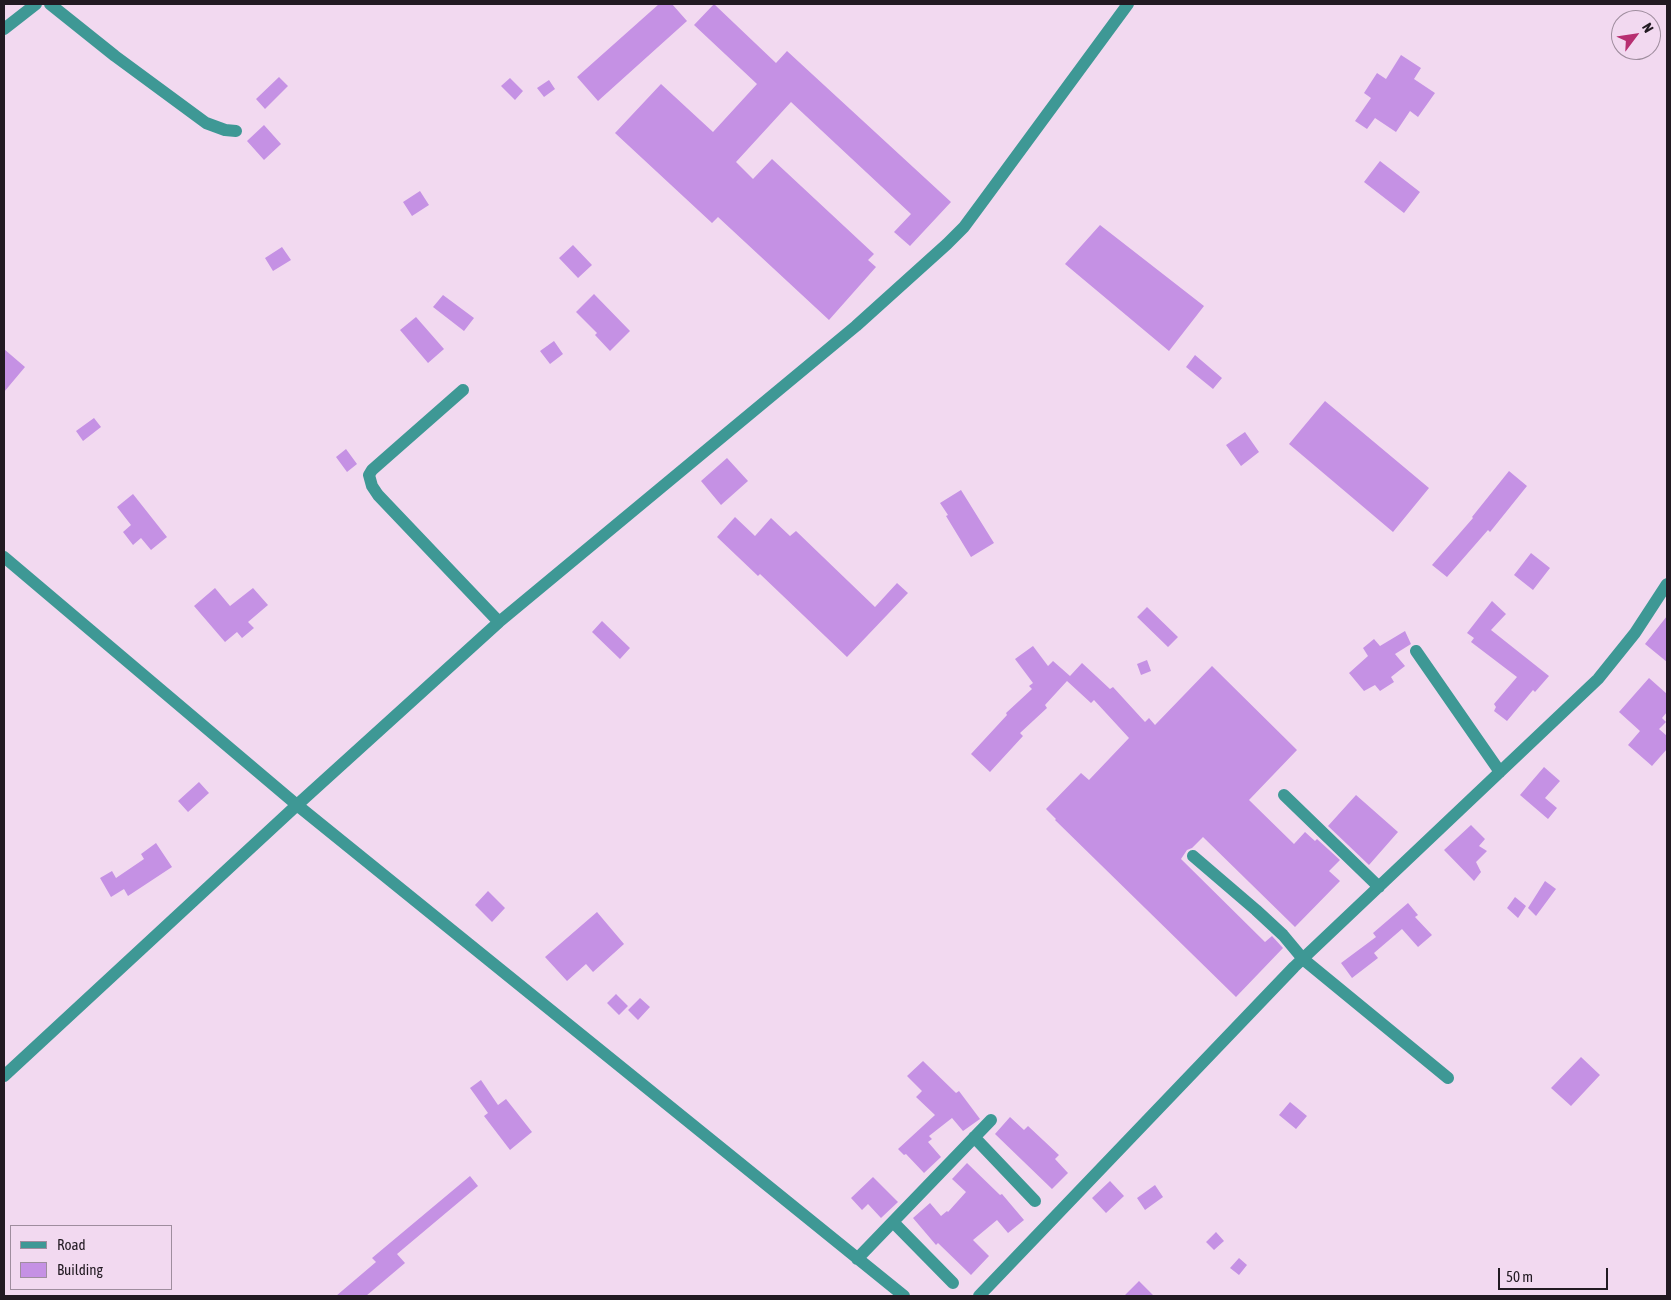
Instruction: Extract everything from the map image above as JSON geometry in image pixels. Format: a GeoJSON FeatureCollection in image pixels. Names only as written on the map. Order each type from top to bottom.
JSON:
{"type":"FeatureCollection","features":[{"type":"Feature","properties":{"kind":"street"},"geometry":{"type":"LineString","coordinates":[[4,29],[36,4]]}},
{"type":"Feature","properties":{"kind":"street"},"geometry":{"type":"LineString","coordinates":[[50,4],[115,56],[206,123],[225,130],[236,131]]}},
{"type":"Feature","properties":{"kind":"street"},"geometry":{"type":"LineString","coordinates":[[4,1076],[297,805],[499,622],[848,332],[947,244],[964,227],[1128,4]]}},
{"type":"Feature","properties":{"kind":"street"},"geometry":{"type":"LineString","coordinates":[[463,390],[372,470],[369,475],[372,486],[378,495],[499,622]]}},
{"type":"Feature","properties":{"kind":"street"},"geometry":{"type":"LineString","coordinates":[[4,557],[297,805],[904,1296]]}},
{"type":"Feature","properties":{"kind":"street"},"geometry":{"type":"LineString","coordinates":[[979,1296],[1303,959],[1598,679],[1635,633],[1667,584]]}},
{"type":"Feature","properties":{"kind":"street"},"geometry":{"type":"LineString","coordinates":[[1416,651],[1500,772]]}},
{"type":"Feature","properties":{"kind":"street"},"geometry":{"type":"LineString","coordinates":[[1284,795],[1379,887]]}},
{"type":"Feature","properties":{"kind":"street"},"geometry":{"type":"LineString","coordinates":[[1193,856],[1283,935],[1303,959],[1448,1078]]}},
{"type":"Feature","properties":{"kind":"street"},"geometry":{"type":"LineString","coordinates":[[857,1259],[991,1120]]}},
{"type":"Feature","properties":{"kind":"street"},"geometry":{"type":"LineString","coordinates":[[974,1137],[1035,1201]]}},
{"type":"Feature","properties":{"kind":"street"},"geometry":{"type":"LineString","coordinates":[[893,1222],[953,1283]]}},
{"type":"Feature","properties":{"kind":"building"},"geometry":{"type":"Polygon","coordinates":[[[659,4],[672,4],[687,21],[598,101],[577,77],[659,4]]]}},
{"type":"Feature","properties":{"kind":"building"},"geometry":{"type":"Polygon","coordinates":[[[714,4],[776,63],[787,51],[951,202],[910,246],[894,232],[911,214],[791,102],[736,162],[753,179],[772,159],[874,254],[868,260],[876,267],[829,320],[718,217],[712,223],[615,133],[661,84],[713,132],[757,84],[694,25],[714,4]]]}},
{"type":"Feature","properties":{"kind":"building"},"geometry":{"type":"Polygon","coordinates":[[[1401,55],[1421,68],[1414,79],[1435,93],[1418,117],[1410,111],[1396,132],[1375,118],[1367,129],[1355,121],[1371,98],[1364,93],[1377,73],[1386,79],[1401,55]]]}},
{"type":"Feature","properties":{"kind":"building"},"geometry":{"type":"Polygon","coordinates":[[[279,77],[288,86],[265,109],[256,99],[279,77]]]}},
{"type":"Feature","properties":{"kind":"building"},"geometry":{"type":"Polygon","coordinates":[[[510,78],[523,91],[515,100],[501,86],[510,78]]]}},
{"type":"Feature","properties":{"kind":"building"},"geometry":{"type":"Polygon","coordinates":[[[549,80],[555,89],[544,97],[537,88],[549,80]]]}},
{"type":"Feature","properties":{"kind":"building"},"geometry":{"type":"Polygon","coordinates":[[[264,125],[281,144],[264,160],[247,141],[264,125]]]}},
{"type":"Feature","properties":{"kind":"building"},"geometry":{"type":"Polygon","coordinates":[[[1380,161],[1420,192],[1404,213],[1364,182],[1380,161]]]}},
{"type":"Feature","properties":{"kind":"building"},"geometry":{"type":"Polygon","coordinates":[[[420,191],[429,205],[412,216],[403,202],[420,191]]]}},
{"type":"Feature","properties":{"kind":"building"},"geometry":{"type":"Polygon","coordinates":[[[1100,225],[1204,306],[1169,351],[1065,264],[1100,225]]]}},
{"type":"Feature","properties":{"kind":"building"},"geometry":{"type":"Polygon","coordinates":[[[573,245],[592,265],[578,278],[559,258],[573,245]]]}},
{"type":"Feature","properties":{"kind":"building"},"geometry":{"type":"Polygon","coordinates":[[[282,247],[291,260],[273,271],[265,258],[282,247]]]}},
{"type":"Feature","properties":{"kind":"building"},"geometry":{"type":"Polygon","coordinates":[[[594,294],[630,331],[610,351],[595,335],[597,333],[576,312],[594,294]]]}},
{"type":"Feature","properties":{"kind":"building"},"geometry":{"type":"Polygon","coordinates":[[[443,295],[474,318],[464,331],[433,307],[443,295]]]}},
{"type":"Feature","properties":{"kind":"building"},"geometry":{"type":"Polygon","coordinates":[[[416,317],[444,349],[428,363],[400,330],[416,317]]]}},
{"type":"Feature","properties":{"kind":"building"},"geometry":{"type":"Polygon","coordinates":[[[554,341],[563,354],[550,364],[540,351],[554,341]]]}},
{"type":"Feature","properties":{"kind":"building"},"geometry":{"type":"Polygon","coordinates":[[[4,349],[25,367],[4,392],[4,349]]]}},
{"type":"Feature","properties":{"kind":"building"},"geometry":{"type":"Polygon","coordinates":[[[1195,355],[1222,378],[1213,389],[1186,367],[1195,355]]]}},
{"type":"Feature","properties":{"kind":"building"},"geometry":{"type":"Polygon","coordinates":[[[1325,401],[1429,488],[1393,532],[1289,444],[1325,401]]]}},
{"type":"Feature","properties":{"kind":"building"},"geometry":{"type":"Polygon","coordinates":[[[94,418],[101,427],[83,441],[76,431],[94,418]]]}},
{"type":"Feature","properties":{"kind":"building"},"geometry":{"type":"Polygon","coordinates":[[[1245,432],[1259,452],[1241,466],[1226,445],[1245,432]]]}},
{"type":"Feature","properties":{"kind":"building"},"geometry":{"type":"Polygon","coordinates":[[[346,449],[357,464],[347,472],[336,457],[346,449]]]}},
{"type":"Feature","properties":{"kind":"building"},"geometry":{"type":"Polygon","coordinates":[[[727,458],[748,481],[721,505],[701,481],[727,458]]]}},
{"type":"Feature","properties":{"kind":"building"},"geometry":{"type":"Polygon","coordinates":[[[1509,471],[1527,486],[1490,532],[1488,530],[1447,577],[1432,565],[1473,518],[1509,471]]]}},
{"type":"Feature","properties":{"kind":"building"},"geometry":{"type":"Polygon","coordinates":[[[961,490],[994,543],[971,557],[940,503],[961,490]]]}},
{"type":"Feature","properties":{"kind":"building"},"geometry":{"type":"Polygon","coordinates":[[[133,494],[167,537],[151,550],[141,538],[133,545],[123,532],[131,525],[117,507],[133,494]]]}},
{"type":"Feature","properties":{"kind":"building"},"geometry":{"type":"Polygon","coordinates":[[[735,517],[755,536],[771,518],[790,536],[796,531],[875,607],[897,583],[908,593],[847,657],[760,574],[758,576],[717,537],[735,517]]]}},
{"type":"Feature","properties":{"kind":"building"},"geometry":{"type":"Polygon","coordinates":[[[1531,553],[1550,568],[1533,590],[1514,575],[1531,553]]]}},
{"type":"Feature","properties":{"kind":"building"},"geometry":{"type":"Polygon","coordinates":[[[215,588],[230,606],[253,588],[268,605],[248,622],[254,628],[242,638],[237,632],[225,642],[194,606],[215,588]]]}},
{"type":"Feature","properties":{"kind":"building"},"geometry":{"type":"Polygon","coordinates":[[[1492,601],[1506,614],[1491,630],[1549,676],[1535,692],[1533,690],[1507,721],[1494,711],[1496,707],[1494,704],[1517,677],[1471,642],[1474,638],[1467,633],[1492,601]]]}},
{"type":"Feature","properties":{"kind":"building"},"geometry":{"type":"Polygon","coordinates":[[[1147,607],[1178,637],[1168,647],[1137,617],[1147,607]]]}},
{"type":"Feature","properties":{"kind":"building"},"geometry":{"type":"Polygon","coordinates":[[[1667,616],[1667,662],[1645,644],[1667,616]]]}},
{"type":"Feature","properties":{"kind":"building"},"geometry":{"type":"Polygon","coordinates":[[[602,621],[630,648],[620,659],[592,632],[602,621]]]}},
{"type":"Feature","properties":{"kind":"building"},"geometry":{"type":"Polygon","coordinates":[[[1405,631],[1411,644],[1395,654],[1405,666],[1391,677],[1394,682],[1380,691],[1375,685],[1364,691],[1349,673],[1368,656],[1363,648],[1374,639],[1380,646],[1405,631]]]}},
{"type":"Feature","properties":{"kind":"building"},"geometry":{"type":"Polygon","coordinates":[[[1033,646],[1048,666],[1053,661],[1070,676],[1082,663],[1110,689],[1113,687],[1145,722],[1149,718],[1155,725],[1212,666],[1297,750],[1249,800],[1294,844],[1305,832],[1315,841],[1317,839],[1340,860],[1329,871],[1340,881],[1295,927],[1203,837],[1192,848],[1187,850],[1181,859],[1265,942],[1272,936],[1283,948],[1236,997],[1046,809],[1081,773],[1089,780],[1129,738],[1094,700],[1091,703],[1067,681],[1045,705],[1047,708],[1020,733],[1023,736],[990,772],[971,754],[1007,715],[1006,713],[1032,689],[1029,686],[1033,683],[1015,659],[1033,646]]]}},
{"type":"Feature","properties":{"kind":"building"},"geometry":{"type":"Polygon","coordinates":[[[1147,660],[1151,671],[1141,675],[1137,664],[1147,660]]]}},
{"type":"Feature","properties":{"kind":"building"},"geometry":{"type":"Polygon","coordinates":[[[1649,678],[1667,694],[1667,712],[1662,718],[1666,722],[1659,729],[1667,736],[1667,749],[1652,766],[1628,745],[1640,731],[1619,712],[1649,678]]]}},
{"type":"Feature","properties":{"kind":"building"},"geometry":{"type":"Polygon","coordinates":[[[1544,767],[1560,781],[1545,798],[1557,808],[1548,819],[1520,795],[1544,767]]]}},
{"type":"Feature","properties":{"kind":"building"},"geometry":{"type":"Polygon","coordinates":[[[199,782],[209,793],[188,812],[178,801],[199,782]]]}},
{"type":"Feature","properties":{"kind":"building"},"geometry":{"type":"Polygon","coordinates":[[[1356,795],[1398,832],[1369,865],[1328,826],[1356,795]]]}},
{"type":"Feature","properties":{"kind":"building"},"geometry":{"type":"Polygon","coordinates":[[[1471,825],[1485,839],[1479,846],[1487,851],[1476,862],[1481,872],[1474,881],[1444,850],[1471,825]]]}},
{"type":"Feature","properties":{"kind":"building"},"geometry":{"type":"Polygon","coordinates":[[[156,843],[172,867],[128,896],[124,889],[111,897],[100,878],[112,871],[116,878],[144,859],[141,854],[156,843]]]}},
{"type":"Feature","properties":{"kind":"building"},"geometry":{"type":"Polygon","coordinates":[[[1545,881],[1556,889],[1536,916],[1528,908],[1545,881]]]}},
{"type":"Feature","properties":{"kind":"building"},"geometry":{"type":"Polygon","coordinates":[[[488,891],[505,908],[492,922],[475,905],[488,891]]]}},
{"type":"Feature","properties":{"kind":"building"},"geometry":{"type":"Polygon","coordinates":[[[1515,897],[1526,906],[1518,918],[1507,908],[1515,897]]]}},
{"type":"Feature","properties":{"kind":"building"},"geometry":{"type":"Polygon","coordinates":[[[1408,903],[1418,915],[1415,917],[1432,935],[1418,947],[1402,929],[1374,953],[1378,958],[1352,978],[1341,963],[1376,937],[1373,933],[1408,903]]]}},
{"type":"Feature","properties":{"kind":"building"},"geometry":{"type":"Polygon","coordinates":[[[597,912],[624,944],[593,972],[586,964],[567,981],[545,957],[597,912]]]}},
{"type":"Feature","properties":{"kind":"building"},"geometry":{"type":"Polygon","coordinates":[[[616,994],[628,1006],[619,1015],[607,1003],[616,994]]]}},
{"type":"Feature","properties":{"kind":"building"},"geometry":{"type":"Polygon","coordinates":[[[640,998],[650,1007],[638,1020],[628,1010],[640,998]]]}},
{"type":"Feature","properties":{"kind":"building"},"geometry":{"type":"Polygon","coordinates":[[[1581,1057],[1600,1075],[1571,1106],[1551,1088],[1581,1057]]]}},
{"type":"Feature","properties":{"kind":"building"},"geometry":{"type":"Polygon","coordinates":[[[923,1061],[956,1093],[959,1091],[980,1119],[963,1131],[952,1118],[929,1136],[932,1139],[928,1142],[941,1157],[924,1173],[906,1154],[904,1155],[898,1149],[935,1115],[916,1097],[922,1091],[907,1076],[923,1061]]]}},
{"type":"Feature","properties":{"kind":"building"},"geometry":{"type":"Polygon","coordinates":[[[481,1080],[498,1105],[506,1099],[532,1132],[510,1150],[484,1116],[488,1113],[470,1088],[481,1080]]]}},
{"type":"Feature","properties":{"kind":"building"},"geometry":{"type":"Polygon","coordinates":[[[1290,1102],[1307,1116],[1296,1129],[1279,1115],[1290,1102]]]}},
{"type":"Feature","properties":{"kind":"building"},"geometry":{"type":"Polygon","coordinates":[[[1010,1117],[1024,1130],[1028,1126],[1059,1155],[1055,1159],[1068,1173],[1052,1189],[995,1134],[1010,1117]]]}},
{"type":"Feature","properties":{"kind":"building"},"geometry":{"type":"Polygon","coordinates":[[[967,1163],[1000,1195],[1002,1194],[1024,1220],[1008,1233],[997,1220],[973,1240],[989,1256],[971,1275],[938,1243],[936,1245],[913,1218],[930,1203],[941,1216],[948,1212],[966,1192],[952,1179],[967,1163]]]}},
{"type":"Feature","properties":{"kind":"building"},"geometry":{"type":"Polygon","coordinates":[[[470,1176],[478,1186],[397,1254],[405,1263],[366,1296],[336,1296],[376,1262],[372,1258],[470,1176]]]}},
{"type":"Feature","properties":{"kind":"building"},"geometry":{"type":"Polygon","coordinates":[[[873,1177],[898,1202],[881,1218],[868,1204],[862,1210],[851,1198],[873,1177]]]}},
{"type":"Feature","properties":{"kind":"building"},"geometry":{"type":"Polygon","coordinates":[[[1110,1181],[1124,1196],[1106,1213],[1092,1198],[1110,1181]]]}},
{"type":"Feature","properties":{"kind":"building"},"geometry":{"type":"Polygon","coordinates":[[[1155,1185],[1163,1197],[1145,1210],[1137,1198],[1155,1185]]]}},
{"type":"Feature","properties":{"kind":"building"},"geometry":{"type":"Polygon","coordinates":[[[1216,1232],[1224,1241],[1214,1250],[1206,1242],[1216,1232]]]}},
{"type":"Feature","properties":{"kind":"building"},"geometry":{"type":"Polygon","coordinates":[[[1239,1258],[1247,1265],[1239,1275],[1230,1268],[1239,1258]]]}},
{"type":"Feature","properties":{"kind":"building"},"geometry":{"type":"Polygon","coordinates":[[[1139,1281],[1154,1296],[1124,1296],[1139,1281]]]}}]}
